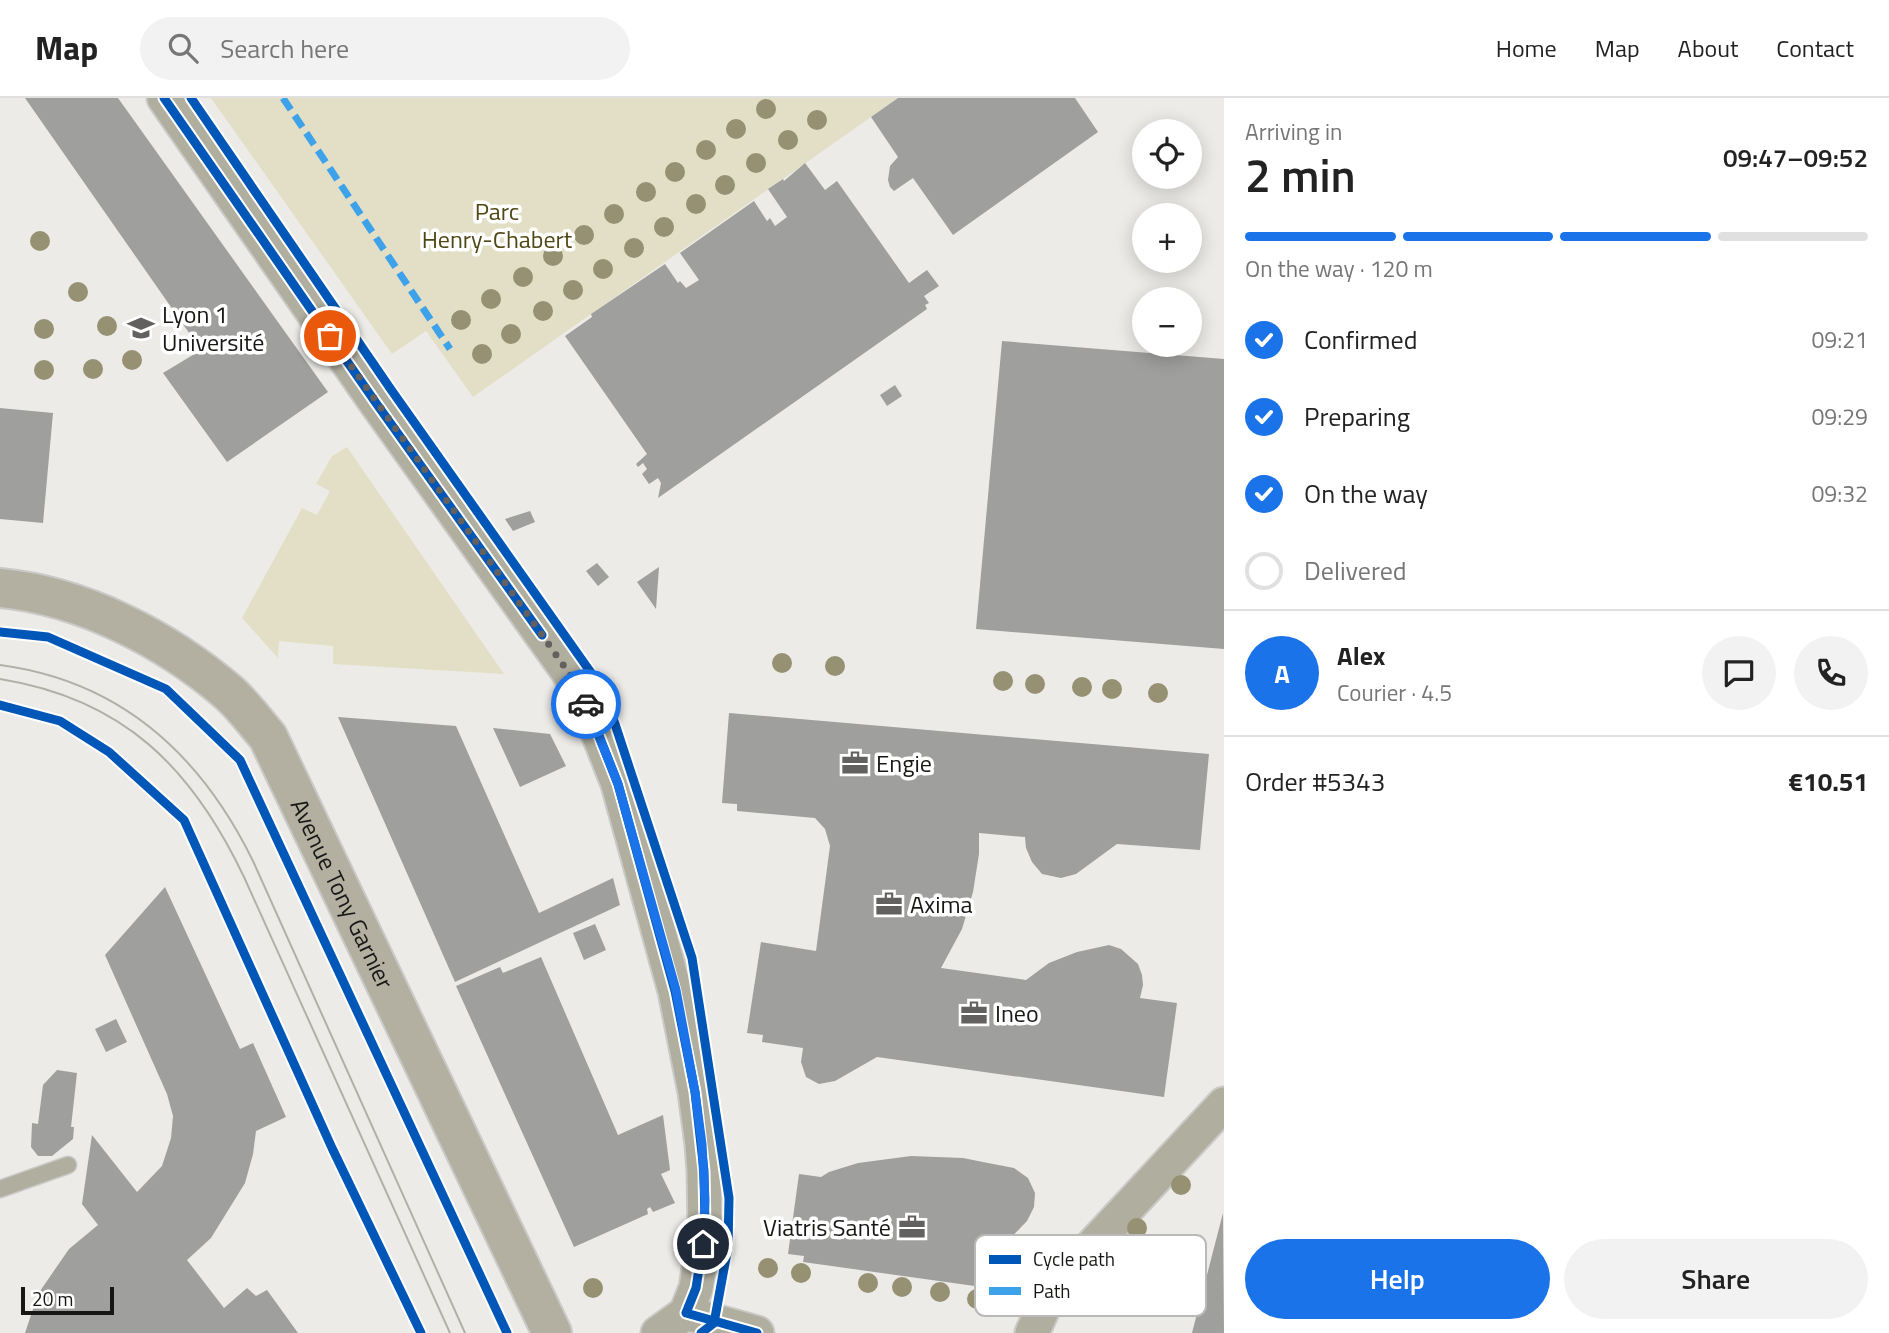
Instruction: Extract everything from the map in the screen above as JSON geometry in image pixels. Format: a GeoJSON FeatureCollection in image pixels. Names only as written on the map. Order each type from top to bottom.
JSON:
{"type":"FeatureCollection","features":[{"type":"Feature","properties":{"kind":"main road","name":"Avenue Tony Garnier"},"geometry":{"type":"LineString","coordinates":[[0,588],[60,599],[104,615],[189,660],[230,695],[268,737],[552,1333]]}},
{"type":"Feature","properties":{"kind":"street"},"geometry":{"type":"LineString","coordinates":[[164,98],[376,403],[581,690],[618,784],[676,990],[695,1092],[705,1171],[705,1230],[696,1288],[685,1313],[658,1333]]}},
{"type":"Feature","properties":{"kind":"street"},"geometry":{"type":"LineString","coordinates":[[1102,1235],[1224,1104]]}},
{"type":"Feature","properties":{"kind":"street"},"geometry":{"type":"LineString","coordinates":[[685,1313],[757,1333]]}},
{"type":"Feature","properties":{"kind":"street"},"geometry":{"type":"LineString","coordinates":[[1031,1333],[1039,1316]]}},
{"type":"Feature","properties":{"kind":"lane"},"geometry":{"type":"LineString","coordinates":[[0,1189],[68,1165]]}},
{"type":"Feature","properties":{"kind":"green space","name":"Parc Henry-Chabert"},"geometry":{"type":"Polygon","coordinates":[[[211,98],[898,98],[473,397],[426,331],[392,354],[211,98]]]}},
{"type":"Feature","properties":{"kind":"green space"},"geometry":{"type":"Polygon","coordinates":[[[347,447],[504,674],[333,664],[333,646],[279,641],[278,658],[242,618],[302,508],[317,515],[330,491],[316,484],[332,456],[347,447]]]}},
{"type":"Feature","properties":{"kind":"building"},"geometry":{"type":"Polygon","coordinates":[[[25,98],[118,98],[328,392],[227,462],[163,373],[201,350],[25,98]]]}},
{"type":"Feature","properties":{"kind":"building"},"geometry":{"type":"Polygon","coordinates":[[[898,98],[1075,98],[1098,132],[953,235],[913,178],[894,191],[890,187],[890,166],[898,157],[871,117],[898,98]]]}},
{"type":"Feature","properties":{"kind":"building"},"geometry":{"type":"Polygon","coordinates":[[[805,163],[825,190],[837,181],[909,283],[927,270],[939,286],[924,296],[929,303],[925,305],[927,309],[658,498],[661,483],[658,478],[649,484],[642,474],[647,469],[643,463],[638,467],[636,464],[647,454],[565,336],[592,317],[591,314],[665,264],[678,283],[680,281],[686,288],[699,280],[680,253],[754,201],[767,221],[770,218],[775,226],[787,217],[768,189],[783,179],[784,181],[805,163]]]}},
{"type":"Feature","properties":{"kind":"building"},"geometry":{"type":"Polygon","coordinates":[[[1002,341],[1132,352],[1132,357],[1224,359],[1224,649],[976,629],[1002,341]]]}},
{"type":"Feature","properties":{"kind":"building"},"geometry":{"type":"Polygon","coordinates":[[[895,385],[902,396],[887,406],[880,395],[895,385]]]}},
{"type":"Feature","properties":{"kind":"building"},"geometry":{"type":"Polygon","coordinates":[[[0,408],[53,413],[43,523],[0,519],[0,408]]]}},
{"type":"Feature","properties":{"kind":"building"},"geometry":{"type":"Polygon","coordinates":[[[530,511],[535,522],[513,531],[505,519],[530,511]]]}},
{"type":"Feature","properties":{"kind":"building"},"geometry":{"type":"Polygon","coordinates":[[[597,563],[609,577],[598,586],[586,571],[597,563]]]}},
{"type":"Feature","properties":{"kind":"building"},"geometry":{"type":"Polygon","coordinates":[[[659,567],[656,609],[637,582],[659,567]]]}},
{"type":"Feature","properties":{"kind":"building"},"geometry":{"type":"Polygon","coordinates":[[[729,713],[1209,754],[1200,850],[1117,844],[1076,874],[1061,878],[1042,874],[1032,862],[1025,837],[979,833],[979,854],[973,892],[962,929],[941,968],[1026,980],[1049,963],[1077,952],[1109,945],[1121,949],[1138,964],[1143,985],[1140,998],[1177,1003],[1164,1097],[877,1057],[835,1081],[819,1084],[806,1077],[801,1062],[803,1048],[762,1042],[763,1035],[747,1033],[761,942],[816,951],[830,846],[825,829],[815,818],[737,811],[737,804],[722,803],[729,713]]]}},
{"type":"Feature","properties":{"kind":"building"},"geometry":{"type":"Polygon","coordinates":[[[338,717],[456,726],[539,913],[613,878],[620,905],[455,982],[338,717]]]}},
{"type":"Feature","properties":{"kind":"building"},"geometry":{"type":"Polygon","coordinates":[[[493,728],[550,734],[566,766],[520,787],[493,728]]]}},
{"type":"Feature","properties":{"kind":"building"},"geometry":{"type":"Polygon","coordinates":[[[165,887],[240,1049],[253,1043],[286,1117],[256,1131],[245,1183],[211,1238],[187,1260],[224,1308],[247,1288],[256,1296],[267,1290],[298,1333],[25,1333],[38,1294],[69,1249],[98,1225],[82,1204],[92,1135],[137,1192],[162,1166],[171,1138],[173,1116],[167,1094],[105,955],[165,887]]]}},
{"type":"Feature","properties":{"kind":"building"},"geometry":{"type":"Polygon","coordinates":[[[595,924],[606,950],[584,960],[573,933],[595,924]]]}},
{"type":"Feature","properties":{"kind":"building"},"geometry":{"type":"Polygon","coordinates":[[[541,957],[618,1135],[663,1115],[670,1170],[661,1174],[675,1203],[653,1212],[650,1207],[647,1209],[648,1214],[574,1247],[456,986],[500,967],[503,973],[541,957]]]}},
{"type":"Feature","properties":{"kind":"building"},"geometry":{"type":"Polygon","coordinates":[[[116,1019],[127,1042],[106,1052],[95,1029],[116,1019]]]}},
{"type":"Feature","properties":{"kind":"building"},"geometry":{"type":"Polygon","coordinates":[[[57,1070],[77,1073],[71,1127],[74,1127],[73,1139],[52,1156],[38,1156],[31,1147],[32,1123],[38,1124],[43,1085],[57,1070]]]}},
{"type":"Feature","properties":{"kind":"building"},"geometry":{"type":"Polygon","coordinates":[[[911,1156],[963,1158],[1014,1168],[1028,1178],[1035,1193],[1034,1207],[1027,1221],[1014,1235],[975,1235],[975,1286],[803,1262],[804,1256],[788,1254],[799,1174],[821,1177],[858,1163],[911,1156]]]}},
{"type":"Feature","properties":{"kind":"building"},"geometry":{"type":"Polygon","coordinates":[[[1223,1213],[1224,1333],[1192,1333],[1196,1316],[1206,1316],[1206,1279],[1223,1213]]]}},
{"type":"Feature","properties":{"kind":"tram line"},"geometry":{"type":"LineString","coordinates":[[0,665],[43,674],[83,687],[120,706],[152,729],[182,757],[209,788],[253,861],[465,1333]]}},
{"type":"Feature","properties":{"kind":"tram line"},"geometry":{"type":"LineString","coordinates":[[0,679],[44,689],[83,703],[118,722],[149,745],[177,772],[201,803],[224,838],[244,877],[450,1333]]}},
{"type":"Feature","properties":{"kind":"marked path"},"geometry":{"type":"LineString","coordinates":[[283,98],[450,349]]}},
{"type":"Feature","properties":{"kind":"cycle path"},"geometry":{"type":"LineString","coordinates":[[164,98],[376,403],[542,635]]}},
{"type":"Feature","properties":{"kind":"cycle path"},"geometry":{"type":"LineString","coordinates":[[191,98],[392,391],[599,684],[615,724],[692,958],[729,1198],[728,1247],[714,1323],[701,1333]]}},
{"type":"Feature","properties":{"kind":"cycle path"},"geometry":{"type":"LineString","coordinates":[[0,632],[48,637],[166,689],[240,760],[507,1333]]}},
{"type":"Feature","properties":{"kind":"cycle path"},"geometry":{"type":"LineString","coordinates":[[581,690],[618,784],[675,991],[695,1092],[704,1171],[705,1230],[696,1288],[686,1313],[757,1333]]}},
{"type":"Feature","properties":{"kind":"cycle path"},"geometry":{"type":"LineString","coordinates":[[0,705],[60,721],[109,752],[184,820],[332,1148],[421,1333]]}},
{"type":"Feature","properties":{"kind":"way so far"},"geometry":{"type":"LineString","coordinates":[[330,336],[581,690],[586,704]]}},
{"type":"Feature","properties":{"kind":"place","name":"Lyon 1 Université"},"geometry":{"type":"Point","coordinates":[141,328]}},
{"type":"Feature","properties":{"kind":"place","name":"Engie"},"geometry":{"type":"Point","coordinates":[855,763]}},
{"type":"Feature","properties":{"kind":"place","name":"Axima"},"geometry":{"type":"Point","coordinates":[889,904]}},
{"type":"Feature","properties":{"kind":"place","name":"Ineo"},"geometry":{"type":"Point","coordinates":[974,1013]}},
{"type":"Feature","properties":{"kind":"place","name":"Viatris Santé"},"geometry":{"type":"Point","coordinates":[912,1227]}},
{"type":"Feature","properties":{"kind":"route"},"geometry":{"type":"LineString","coordinates":[[586,704],[618,784],[676,990],[695,1092],[705,1171],[703,1244]]}}]}
